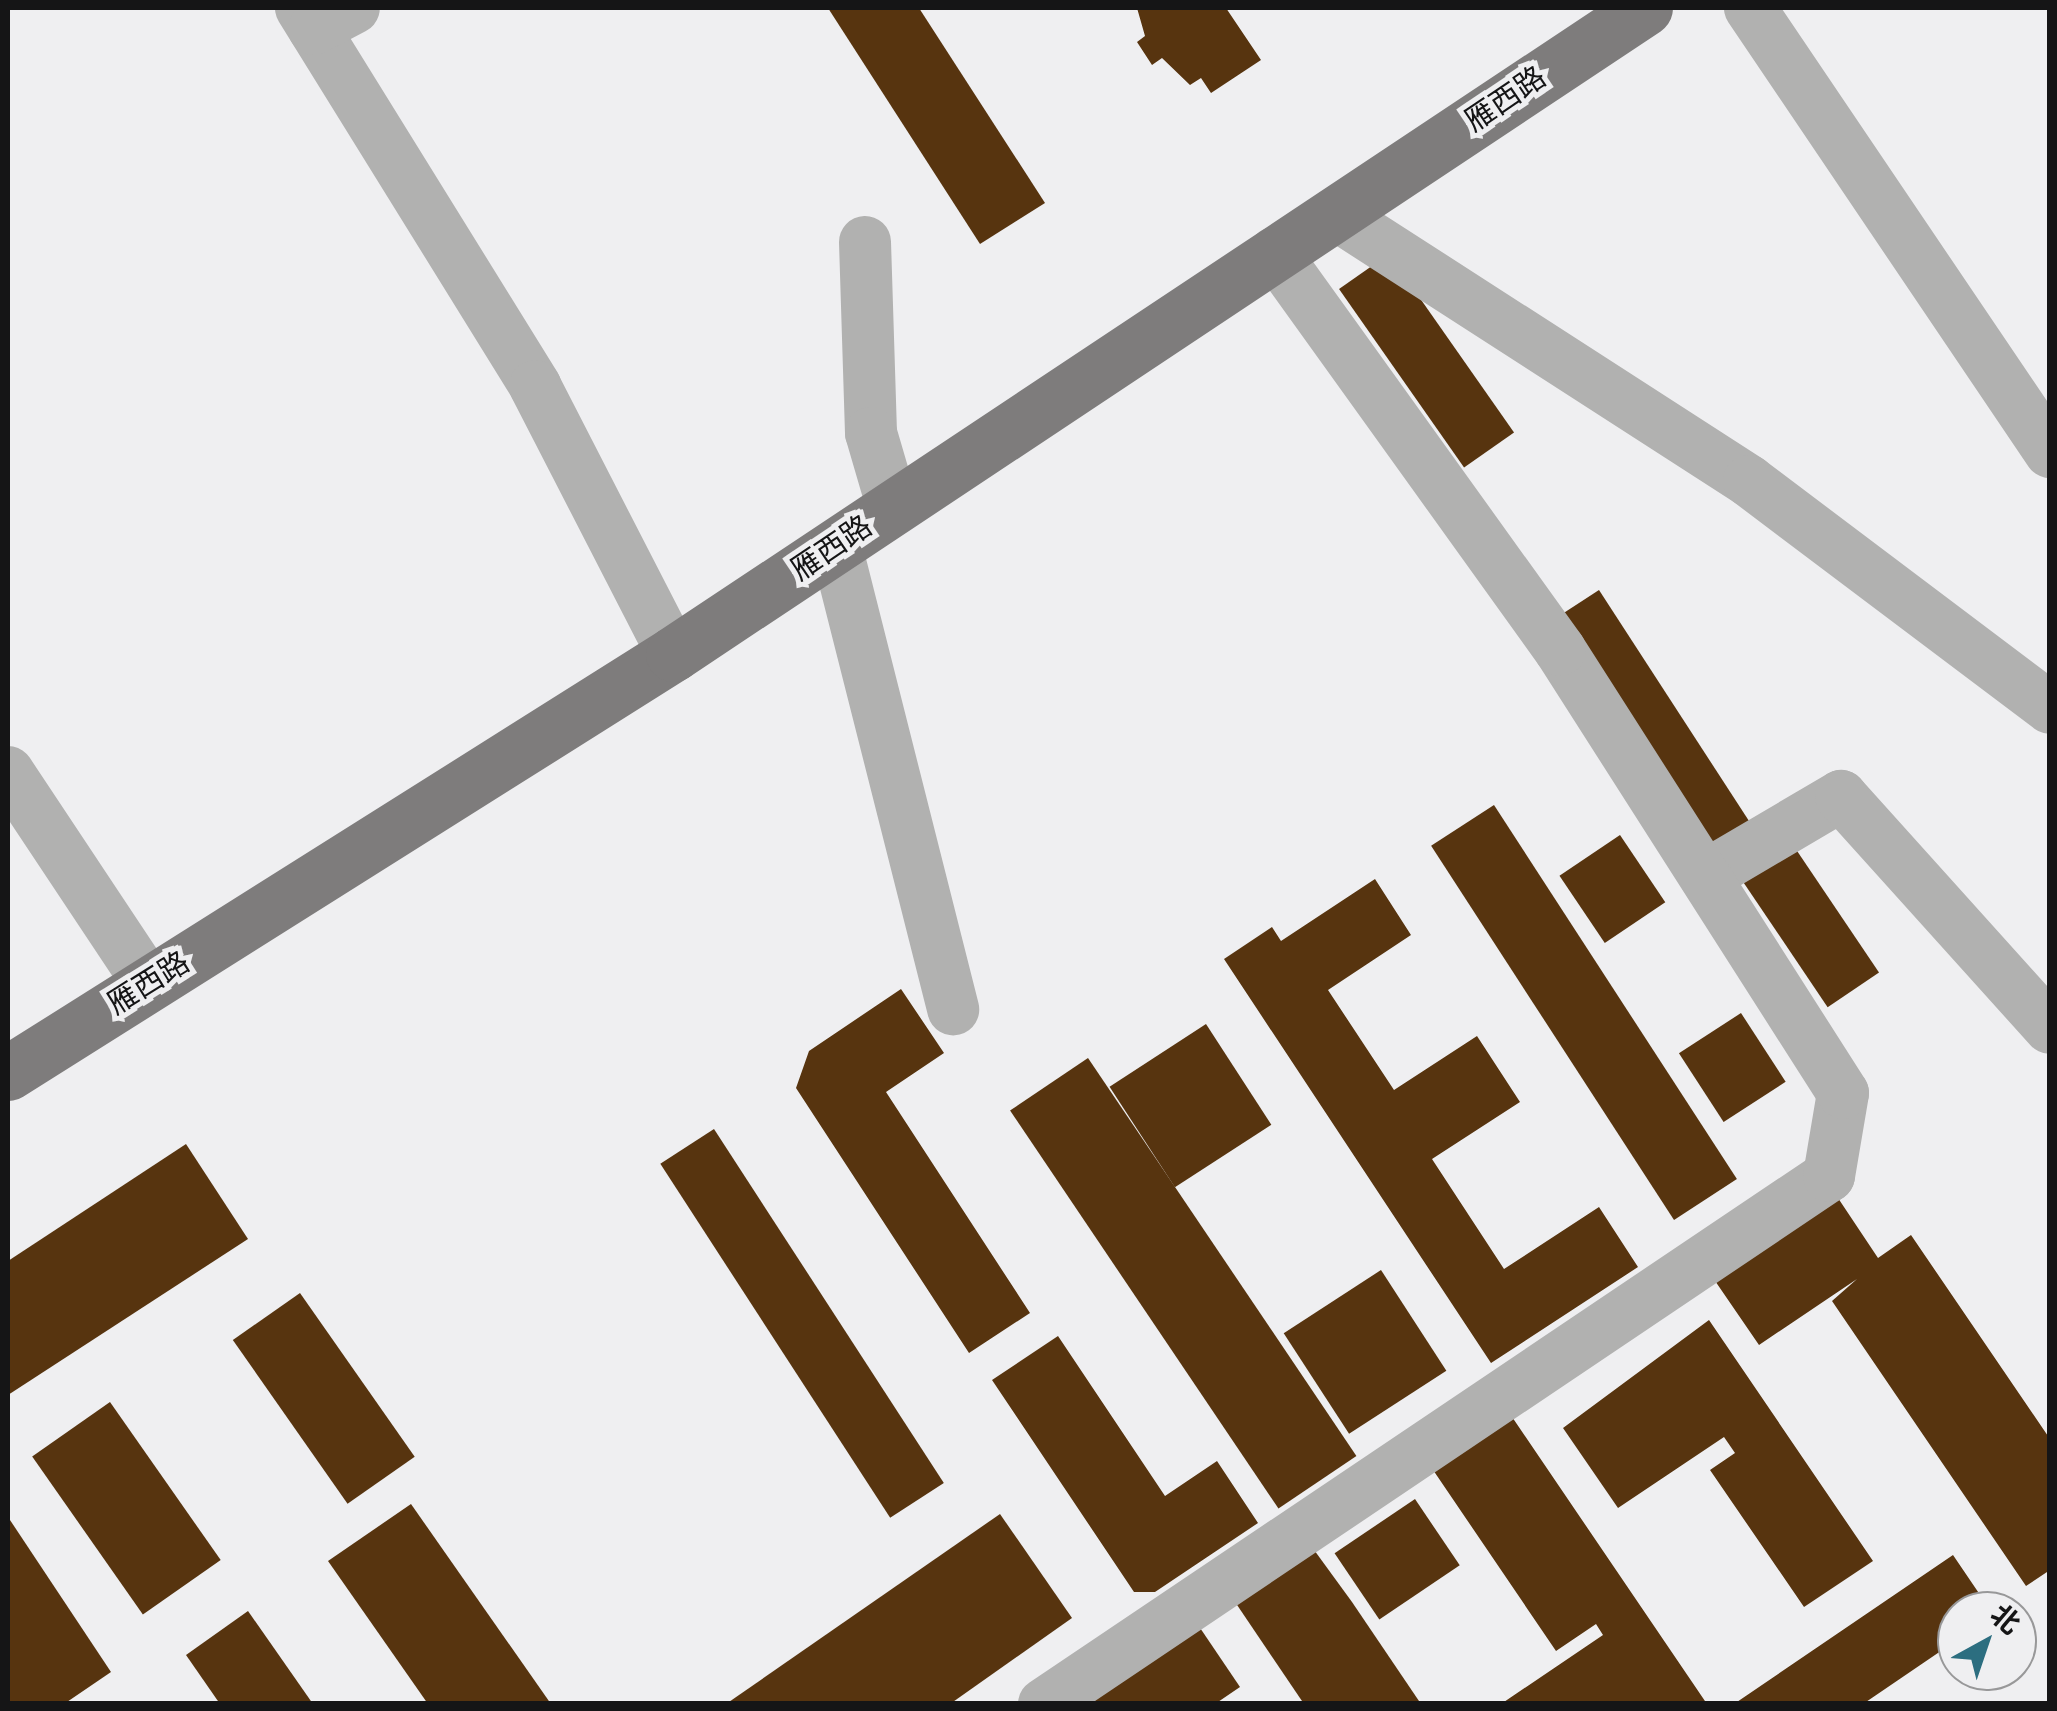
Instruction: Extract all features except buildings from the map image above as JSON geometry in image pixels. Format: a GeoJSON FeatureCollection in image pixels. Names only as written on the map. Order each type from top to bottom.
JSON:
{"type":"FeatureCollection","features":[{"type":"Feature","properties":{"kind":"main road","name":"雁西路"},"geometry":{"type":"LineString","coordinates":[[8,1073],[672,654],[1645,8]]}},
{"type":"Feature","properties":{"kind":"street"},"geometry":{"type":"LineString","coordinates":[[1750,8],[2050,452]]}},
{"type":"Feature","properties":{"kind":"street"},"geometry":{"type":"LineString","coordinates":[[323,15],[535,386],[672,654]]}},
{"type":"Feature","properties":{"kind":"street"},"geometry":{"type":"LineString","coordinates":[[1335,214],[1748,481],[2050,708]]}},
{"type":"Feature","properties":{"kind":"street"},"geometry":{"type":"LineString","coordinates":[[865,242],[870,432],[892,508]]}},
{"type":"Feature","properties":{"kind":"street"},"geometry":{"type":"LineString","coordinates":[[1044,1704],[1830,1176],[1843,1093],[1560,650],[1275,253]]}},
{"type":"Feature","properties":{"kind":"street"},"geometry":{"type":"LineString","coordinates":[[836,546],[953,1010]]}},
{"type":"Feature","properties":{"kind":"street"},"geometry":{"type":"LineString","coordinates":[[8,772],[149,984]]}},
{"type":"Feature","properties":{"kind":"street"},"geometry":{"type":"LineString","coordinates":[[1705,876],[1840,796],[2050,1028]]}}]}
